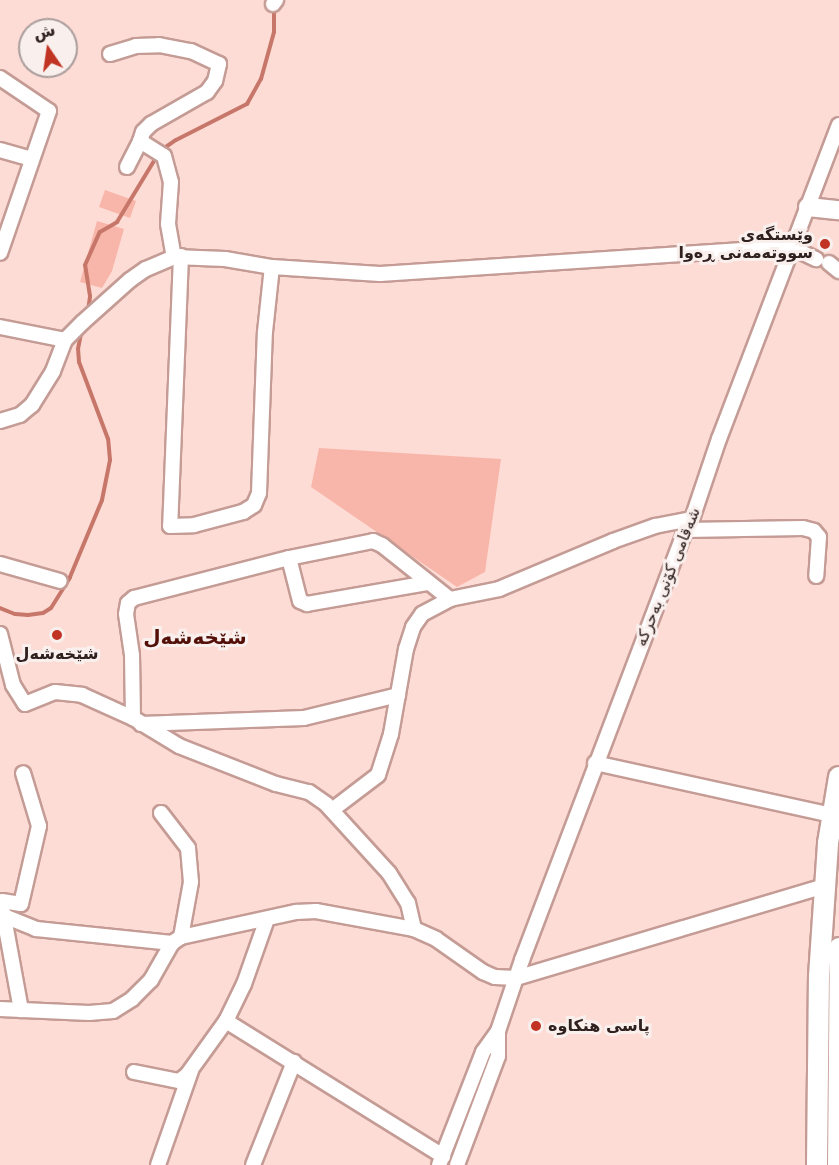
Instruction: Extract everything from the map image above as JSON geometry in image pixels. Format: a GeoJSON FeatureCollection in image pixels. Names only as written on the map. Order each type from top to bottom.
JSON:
{"type":"FeatureCollection","features":[{"type":"Feature","properties":{"kind":"highway"},"geometry":{"type":"LineString","coordinates":[[818,1165],[819,976],[832,815],[839,777]]}},
{"type":"Feature","properties":{"kind":"main road"},"geometry":{"type":"LineString","coordinates":[[808,207],[839,210]]}},
{"type":"Feature","properties":{"kind":"main road"},"geometry":{"type":"LineString","coordinates":[[837,1165],[839,947]]}},
{"type":"Feature","properties":{"kind":"street"},"geometry":{"type":"LineString","coordinates":[[110,54],[136,46],[159,45],[191,51],[219,64],[215,81],[207,92],[152,124],[143,132],[127,167]]}},
{"type":"Feature","properties":{"kind":"street"},"geometry":{"type":"LineString","coordinates":[[0,78],[49,111],[3,233],[0,253]]}},
{"type":"Feature","properties":{"kind":"street","name":"شەقامی کۆنی بەحرکە"},"geometry":{"type":"LineString","coordinates":[[441,1160],[483,1052],[498,1031],[596,763],[689,524],[791,247],[839,125]]}},
{"type":"Feature","properties":{"kind":"street"},"geometry":{"type":"LineString","coordinates":[[140,141],[162,154],[171,182],[168,224],[178,257],[170,526],[194,525],[243,512],[254,505],[259,493],[265,332],[272,267]]}},
{"type":"Feature","properties":{"kind":"street"},"geometry":{"type":"LineString","coordinates":[[0,150],[32,159]]}},
{"type":"Feature","properties":{"kind":"street"},"geometry":{"type":"LineString","coordinates":[[0,421],[20,415],[32,405],[53,371],[65,340],[101,305],[146,269],[178,257],[225,259],[272,267],[380,274],[791,247],[828,264]]}},
{"type":"Feature","properties":{"kind":"street"},"geometry":{"type":"LineString","coordinates":[[0,327],[65,340]]}},
{"type":"Feature","properties":{"kind":"street"},"geometry":{"type":"LineString","coordinates":[[332,810],[378,775],[391,734],[413,627],[422,614],[450,599],[499,589],[613,541],[655,526],[689,524],[802,528],[814,531],[819,537],[816,576]]}},
{"type":"Feature","properties":{"kind":"street"},"geometry":{"type":"LineString","coordinates":[[137,721],[128,603],[134,598],[289,558],[373,541],[382,545],[450,599]]}},
{"type":"Feature","properties":{"kind":"street"},"geometry":{"type":"LineString","coordinates":[[289,558],[300,602],[307,604],[427,583]]}},
{"type":"Feature","properties":{"kind":"street"},"geometry":{"type":"LineString","coordinates":[[0,564],[60,581]]}},
{"type":"Feature","properties":{"kind":"street"},"geometry":{"type":"LineString","coordinates":[[0,634],[7,686],[25,704],[55,692],[82,695],[137,721],[179,746],[250,775],[309,792],[360,837],[389,873],[408,903],[414,929]]}},
{"type":"Feature","properties":{"kind":"street"},"geometry":{"type":"LineString","coordinates":[[137,721],[304,718],[398,694]]}},
{"type":"Feature","properties":{"kind":"street"},"geometry":{"type":"LineString","coordinates":[[596,763],[832,815]]}},
{"type":"Feature","properties":{"kind":"street"},"geometry":{"type":"LineString","coordinates":[[21,1010],[1,898],[21,904],[39,826],[23,773]]}},
{"type":"Feature","properties":{"kind":"street"},"geometry":{"type":"LineString","coordinates":[[0,1009],[89,1013],[113,1011],[132,999],[151,980],[177,940],[191,882],[189,857],[182,840],[161,813]]}},
{"type":"Feature","properties":{"kind":"street"},"geometry":{"type":"LineString","coordinates":[[4,916],[36,929],[177,940],[267,919],[316,911],[414,929],[436,939],[483,972],[495,977],[516,978],[825,886]]}},
{"type":"Feature","properties":{"kind":"street"},"geometry":{"type":"LineString","coordinates":[[134,1072],[179,1081],[192,1067],[226,1022],[244,984],[267,919]]}},
{"type":"Feature","properties":{"kind":"street"},"geometry":{"type":"LineString","coordinates":[[226,1022],[294,1062],[441,1160]]}},
{"type":"Feature","properties":{"kind":"street","name":"شەقامی کۆنی بەحرکە"},"geometry":{"type":"LineString","coordinates":[[457,1165],[498,1056],[498,1031]]}},
{"type":"Feature","properties":{"kind":"street"},"geometry":{"type":"LineString","coordinates":[[253,1165],[294,1062]]}},
{"type":"Feature","properties":{"kind":"street"},"geometry":{"type":"LineString","coordinates":[[158,1165],[192,1067]]}},
{"type":"Feature","properties":{"kind":"shaded area"},"geometry":{"type":"Polygon","coordinates":[[[105,190],[136,201],[130,218],[99,207],[105,190]]]}},
{"type":"Feature","properties":{"kind":"shaded area"},"geometry":{"type":"Polygon","coordinates":[[[97,221],[124,229],[112,271],[102,288],[80,282],[97,221]]]}},
{"type":"Feature","properties":{"kind":"shaded area"},"geometry":{"type":"Polygon","coordinates":[[[319,448],[501,459],[485,572],[457,587],[311,487],[319,448]]]}},
{"type":"Feature","properties":{"kind":"waterway"},"geometry":{"type":"LineString","coordinates":[[88,311],[90,296],[85,265],[100,232],[117,222],[160,151],[176,140],[247,104],[261,79],[274,32],[274,7]]}},
{"type":"Feature","properties":{"kind":"waterway"},"geometry":{"type":"LineString","coordinates":[[0,608],[15,614],[28,615],[43,613],[51,608],[70,577],[102,500],[110,460],[108,439],[79,362],[78,349],[82,329]]}},
{"type":"Feature","properties":{"kind":"place","name":"وێستگەی سووتەمەنی ڕەوا"},"geometry":{"type":"Point","coordinates":[825,244]}},
{"type":"Feature","properties":{"kind":"place","name":"شێخه‌شه‌ل"},"geometry":{"type":"Point","coordinates":[57,635]}},
{"type":"Feature","properties":{"kind":"place","name":"پاسی هنكاوه‌"},"geometry":{"type":"Point","coordinates":[536,1026]}},
{"type":"Feature","properties":{"kind":"district","name":"شێخەشەل"},"geometry":{"type":"Point","coordinates":[195,637]}}]}
